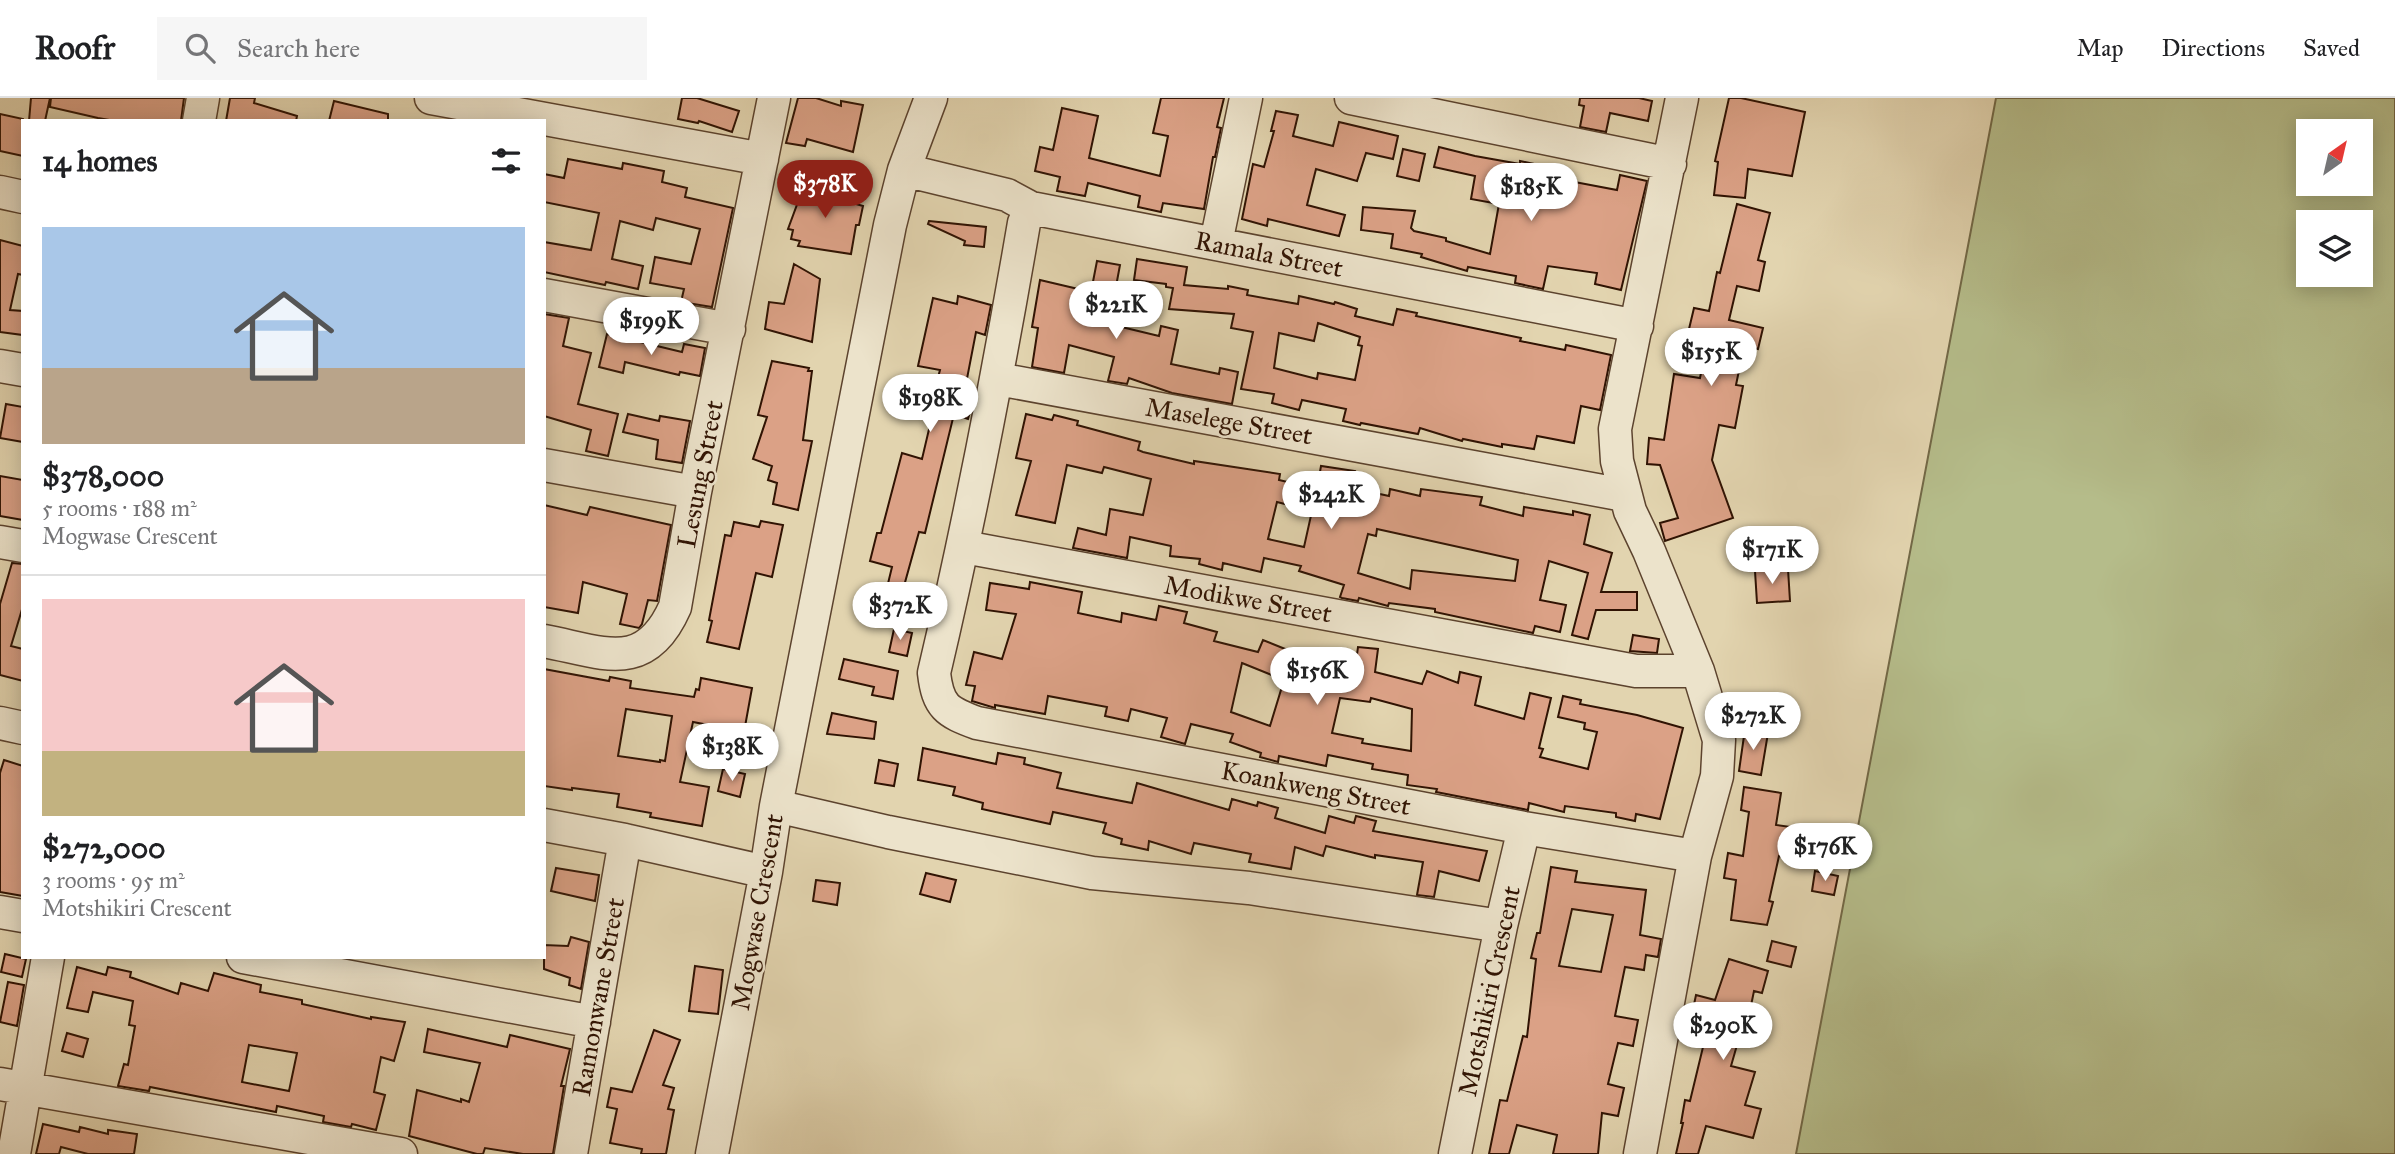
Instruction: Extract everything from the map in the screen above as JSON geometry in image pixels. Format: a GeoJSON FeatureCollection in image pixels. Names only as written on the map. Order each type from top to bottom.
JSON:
{"type":"FeatureCollection","features":[{"type":"Feature","properties":{"kind":"street"},"geometry":{"type":"LineString","coordinates":[[198,119],[203,98]]}},
{"type":"Feature","properties":{"kind":"street"},"geometry":{"type":"LineString","coordinates":[[431,98],[545,119]]}},
{"type":"Feature","properties":{"kind":"street","name":"Lesung Street"},"geometry":{"type":"LineString","coordinates":[[546,641],[614,654],[642,650],[656,639],[668,623],[675,607],[695,492],[774,98]]}},
{"type":"Feature","properties":{"kind":"street","name":"Mogwase Crescent"},"geometry":{"type":"LineString","coordinates":[[712,1154],[766,872],[776,806],[890,225],[904,170],[931,98]]}},
{"type":"Feature","properties":{"kind":"street"},"geometry":{"type":"LineString","coordinates":[[1216,243],[1246,98]]}},
{"type":"Feature","properties":{"kind":"street"},"geometry":{"type":"LineString","coordinates":[[1351,98],[1670,164]]}},
{"type":"Feature","properties":{"kind":"street"},"geometry":{"type":"LineString","coordinates":[[1640,1154],[1695,856],[1717,776],[1719,740],[1698,671],[1624,495],[1617,461],[1615,429],[1682,98]]}},
{"type":"Feature","properties":{"kind":"street"},"geometry":{"type":"LineString","coordinates":[[546,119],[762,159]]}},
{"type":"Feature","properties":{"kind":"street","name":"Ramala Street"},"geometry":{"type":"LineString","coordinates":[[904,170],[1007,195],[1031,208],[1637,326]]}},
{"type":"Feature","properties":{"kind":"street"},"geometry":{"type":"LineString","coordinates":[[0,192],[21,197]]}},
{"type":"Feature","properties":{"kind":"street"},"geometry":{"type":"LineString","coordinates":[[964,547],[998,379],[1024,223],[1031,208]]}},
{"type":"Feature","properties":{"kind":"street"},"geometry":{"type":"LineString","coordinates":[[546,295],[729,329]]}},
{"type":"Feature","properties":{"kind":"street"},"geometry":{"type":"LineString","coordinates":[[0,366],[21,370]]}},
{"type":"Feature","properties":{"kind":"street","name":"Maselege Street"},"geometry":{"type":"LineString","coordinates":[[998,379],[1624,495]]}},
{"type":"Feature","properties":{"kind":"street"},"geometry":{"type":"LineString","coordinates":[[546,465],[695,492]]}},
{"type":"Feature","properties":{"kind":"street"},"geometry":{"type":"LineString","coordinates":[[0,542],[21,546]]}},
{"type":"Feature","properties":{"kind":"street","name":"Modikwe Street"},"geometry":{"type":"LineString","coordinates":[[964,547],[1636,671],[1698,671]]}},
{"type":"Feature","properties":{"kind":"street","name":"Koankweng Street"},"geometry":{"type":"LineString","coordinates":[[964,547],[934,673],[936,692],[942,705],[958,716],[977,723],[1524,828],[1695,856]]}},
{"type":"Feature","properties":{"kind":"street"},"geometry":{"type":"LineString","coordinates":[[0,723],[21,728]]}},
{"type":"Feature","properties":{"kind":"street"},"geometry":{"type":"LineString","coordinates":[[776,806],[888,832],[1092,873],[1249,888],[1501,926]]}},
{"type":"Feature","properties":{"kind":"street"},"geometry":{"type":"LineString","coordinates":[[546,825],[766,872]]}},
{"type":"Feature","properties":{"kind":"street","name":"Motshikiri Crescent"},"geometry":{"type":"LineString","coordinates":[[1455,1154],[1501,926],[1524,828]]}},
{"type":"Feature","properties":{"kind":"street","name":"Ramonwane Street"},"geometry":{"type":"LineString","coordinates":[[571,1154],[625,840]]}},
{"type":"Feature","properties":{"kind":"street"},"geometry":{"type":"LineString","coordinates":[[0,912],[21,916]]}},
{"type":"Feature","properties":{"kind":"street"},"geometry":{"type":"LineString","coordinates":[[13,1154],[13,1087],[47,959]]}},
{"type":"Feature","properties":{"kind":"street"},"geometry":{"type":"LineString","coordinates":[[254,959],[594,1022]]}},
{"type":"Feature","properties":{"kind":"street"},"geometry":{"type":"LineString","coordinates":[[13,1087],[401,1154]]}},
{"type":"Feature","properties":{"kind":"green space"},"geometry":{"type":"Polygon","coordinates":[[[1996,98],[2395,98],[2395,1154],[1796,1154],[1996,98]]]}},
{"type":"Feature","properties":{"kind":"building"},"geometry":{"type":"Polygon","coordinates":[[[31,98],[50,98],[45,119],[29,119],[31,98]]]}},
{"type":"Feature","properties":{"kind":"building"},"geometry":{"type":"Polygon","coordinates":[[[51,98],[184,98],[181,119],[104,119],[50,107],[51,98]]]}},
{"type":"Feature","properties":{"kind":"building"},"geometry":{"type":"Polygon","coordinates":[[[230,98],[255,98],[254,103],[297,116],[296,119],[226,119],[230,98]]]}},
{"type":"Feature","properties":{"kind":"building"},"geometry":{"type":"Polygon","coordinates":[[[682,98],[697,98],[739,111],[732,132],[699,121],[678,119],[682,98]]]}},
{"type":"Feature","properties":{"kind":"building"},"geometry":{"type":"Polygon","coordinates":[[[798,98],[816,98],[841,106],[841,101],[863,105],[853,152],[807,139],[805,146],[786,143],[798,98]]]}},
{"type":"Feature","properties":{"kind":"building"},"geometry":{"type":"Polygon","coordinates":[[[1161,98],[1224,98],[1217,127],[1221,128],[1204,209],[1163,203],[1161,212],[1138,207],[1140,196],[1088,183],[1085,196],[1057,191],[1060,177],[1035,171],[1040,147],[1053,150],[1062,108],[1098,116],[1089,158],[1160,176],[1168,136],[1153,133],[1161,98]]]}},
{"type":"Feature","properties":{"kind":"building"},"geometry":{"type":"Polygon","coordinates":[[[1580,98],[1639,98],[1652,101],[1648,121],[1610,113],[1606,132],[1580,127],[1584,106],[1579,105],[1580,98]]]}},
{"type":"Feature","properties":{"kind":"building"},"geometry":{"type":"Polygon","coordinates":[[[1729,98],[1741,98],[1805,112],[1792,176],[1748,169],[1745,198],[1714,195],[1718,162],[1715,161],[1729,98]]]}},
{"type":"Feature","properties":{"kind":"building"},"geometry":{"type":"Polygon","coordinates":[[[334,101],[388,114],[388,119],[330,119],[334,101]]]}},
{"type":"Feature","properties":{"kind":"building"},"geometry":{"type":"Polygon","coordinates":[[[1276,111],[1298,115],[1293,136],[1333,146],[1339,122],[1398,136],[1393,159],[1366,153],[1357,181],[1316,169],[1307,205],[1345,215],[1339,236],[1268,219],[1267,226],[1242,219],[1253,164],[1264,167],[1274,131],[1271,131],[1276,111]]]}},
{"type":"Feature","properties":{"kind":"building"},"geometry":{"type":"Polygon","coordinates":[[[0,114],[23,119],[21,156],[0,151],[0,114]]]}},
{"type":"Feature","properties":{"kind":"building"},"geometry":{"type":"Polygon","coordinates":[[[1439,147],[1475,156],[1520,164],[1520,161],[1567,171],[1564,180],[1617,190],[1620,175],[1647,181],[1621,290],[1595,284],[1597,273],[1548,266],[1543,289],[1515,283],[1516,276],[1468,267],[1467,271],[1421,257],[1422,254],[1391,248],[1393,234],[1361,230],[1363,207],[1415,211],[1411,228],[1414,231],[1446,238],[1446,241],[1490,254],[1499,204],[1471,199],[1475,176],[1434,167],[1439,147]]]}},
{"type":"Feature","properties":{"kind":"building"},"geometry":{"type":"Polygon","coordinates":[[[1403,149],[1425,154],[1419,181],[1397,176],[1403,149]]]}},
{"type":"Feature","properties":{"kind":"building"},"geometry":{"type":"Polygon","coordinates":[[[568,159],[622,169],[623,163],[664,171],[662,182],[687,188],[685,197],[733,208],[712,307],[681,302],[684,289],[650,283],[655,257],[691,264],[700,229],[656,218],[653,230],[620,221],[612,259],[643,266],[638,289],[546,272],[546,242],[591,250],[599,213],[546,202],[546,174],[564,178],[568,159]]]}},
{"type":"Feature","properties":{"kind":"building"},"geometry":{"type":"Polygon","coordinates":[[[806,181],[824,185],[823,190],[863,206],[859,225],[856,225],[851,254],[798,246],[800,241],[791,239],[793,230],[788,229],[798,202],[800,203],[806,181]]]}},
{"type":"Feature","properties":{"kind":"building"},"geometry":{"type":"Polygon","coordinates":[[[1737,204],[1770,213],[1758,260],[1765,262],[1759,291],[1737,286],[1729,320],[1763,328],[1758,349],[1744,346],[1736,385],[1743,386],[1735,428],[1719,425],[1712,460],[1733,518],[1665,541],[1660,523],[1678,518],[1660,465],[1647,464],[1649,438],[1664,440],[1674,374],[1700,378],[1709,333],[1689,329],[1694,308],[1709,311],[1717,272],[1720,273],[1737,204]]]}},
{"type":"Feature","properties":{"kind":"building"},"geometry":{"type":"Polygon","coordinates":[[[929,221],[986,227],[984,247],[964,245],[965,241],[928,224],[929,221]]]}},
{"type":"Feature","properties":{"kind":"building"},"geometry":{"type":"Polygon","coordinates":[[[0,240],[21,245],[21,275],[18,274],[10,310],[21,311],[21,335],[0,332],[0,240]]]}},
{"type":"Feature","properties":{"kind":"building"},"geometry":{"type":"Polygon","coordinates":[[[1137,259],[1187,267],[1184,285],[1228,289],[1228,286],[1248,290],[1247,295],[1298,304],[1299,296],[1334,304],[1335,302],[1357,309],[1355,316],[1393,325],[1397,309],[1417,313],[1416,316],[1521,338],[1520,341],[1565,350],[1566,345],[1611,355],[1600,410],[1581,406],[1574,443],[1537,436],[1534,449],[1462,441],[1420,428],[1418,434],[1361,423],[1360,425],[1343,421],[1346,409],[1302,400],[1299,410],[1272,403],[1274,394],[1241,389],[1253,332],[1231,328],[1234,314],[1169,309],[1173,288],[1166,287],[1166,284],[1134,280],[1137,259]],[[1318,323],[1314,341],[1279,333],[1274,368],[1317,379],[1318,373],[1355,380],[1362,346],[1358,345],[1360,337],[1318,323]]]}},
{"type":"Feature","properties":{"kind":"building"},"geometry":{"type":"Polygon","coordinates":[[[1097,261],[1120,265],[1109,324],[1159,336],[1161,326],[1178,330],[1171,364],[1219,374],[1220,368],[1238,372],[1232,404],[1172,393],[1129,378],[1127,384],[1108,381],[1114,357],[1069,345],[1064,373],[1032,367],[1038,328],[1032,327],[1040,280],[1091,292],[1097,261]]]}},
{"type":"Feature","properties":{"kind":"building"},"geometry":{"type":"Polygon","coordinates":[[[794,264],[820,279],[812,342],[765,329],[769,302],[784,304],[794,264]]]}},
{"type":"Feature","properties":{"kind":"building"},"geometry":{"type":"Polygon","coordinates":[[[958,296],[991,305],[985,335],[976,332],[964,394],[974,397],[968,419],[954,414],[925,533],[919,532],[899,604],[884,600],[892,567],[870,561],[877,533],[881,533],[902,453],[922,459],[934,408],[930,407],[940,370],[918,366],[933,298],[957,304],[958,296]]]}},
{"type":"Feature","properties":{"kind":"building"},"geometry":{"type":"Polygon","coordinates":[[[546,314],[569,318],[563,346],[591,353],[578,404],[618,414],[608,456],[586,451],[591,430],[546,417],[546,314]]]}},
{"type":"Feature","properties":{"kind":"building"},"geometry":{"type":"Polygon","coordinates":[[[607,334],[682,352],[684,344],[705,348],[700,376],[680,372],[679,375],[625,362],[623,373],[599,367],[607,334]]]}},
{"type":"Feature","properties":{"kind":"building"},"geometry":{"type":"Polygon","coordinates":[[[772,361],[809,368],[808,371],[812,371],[803,440],[812,441],[798,510],[773,504],[777,483],[768,480],[772,466],[753,459],[767,417],[758,415],[772,361]]]}},
{"type":"Feature","properties":{"kind":"building"},"geometry":{"type":"Polygon","coordinates":[[[6,404],[21,407],[21,442],[0,438],[6,404]]]}},
{"type":"Feature","properties":{"kind":"building"},"geometry":{"type":"Polygon","coordinates":[[[628,414],[659,421],[660,416],[690,421],[682,463],[656,459],[658,440],[623,432],[628,414]]]}},
{"type":"Feature","properties":{"kind":"building"},"geometry":{"type":"Polygon","coordinates":[[[1026,414],[1052,420],[1054,415],[1078,421],[1077,425],[1140,442],[1138,450],[1143,452],[1194,464],[1194,461],[1280,474],[1279,480],[1317,489],[1321,466],[1355,471],[1352,488],[1389,496],[1390,489],[1420,496],[1421,489],[1482,497],[1480,505],[1523,516],[1524,507],[1590,515],[1584,544],[1612,553],[1601,592],[1637,592],[1637,610],[1596,610],[1588,639],[1572,635],[1588,573],[1549,561],[1540,600],[1566,605],[1560,632],[1535,626],[1533,633],[1435,612],[1435,609],[1389,603],[1388,606],[1359,598],[1358,601],[1342,598],[1340,597],[1344,585],[1299,571],[1301,566],[1264,558],[1261,572],[1223,563],[1222,570],[1199,564],[1200,559],[1170,556],[1171,546],[1130,537],[1127,558],[1073,548],[1078,528],[1106,535],[1110,509],[1143,515],[1151,479],[1104,467],[1102,473],[1067,465],[1055,523],[1016,515],[1031,461],[1016,458],[1026,414]],[[1277,502],[1268,539],[1304,547],[1312,511],[1277,502]],[[1377,529],[1376,536],[1368,534],[1358,573],[1410,589],[1412,570],[1515,581],[1518,560],[1377,529]]]}},
{"type":"Feature","properties":{"kind":"building"},"geometry":{"type":"Polygon","coordinates":[[[0,476],[21,480],[21,520],[0,516],[0,476]]]}},
{"type":"Feature","properties":{"kind":"building"},"geometry":{"type":"Polygon","coordinates":[[[546,505],[587,515],[590,507],[671,525],[657,601],[648,600],[639,628],[620,624],[627,594],[583,582],[578,613],[546,607],[546,505]]]}},
{"type":"Feature","properties":{"kind":"building"},"geometry":{"type":"Polygon","coordinates":[[[761,521],[783,525],[772,577],[756,573],[739,649],[707,642],[725,535],[731,536],[734,522],[759,527],[761,521]]]}},
{"type":"Feature","properties":{"kind":"building"},"geometry":{"type":"Polygon","coordinates":[[[12,563],[21,564],[21,613],[11,646],[21,648],[21,680],[0,675],[0,604],[12,563]]]}},
{"type":"Feature","properties":{"kind":"building"},"geometry":{"type":"Polygon","coordinates":[[[1788,569],[1790,601],[1757,603],[1755,571],[1788,569]]]}},
{"type":"Feature","properties":{"kind":"building"},"geometry":{"type":"Polygon","coordinates":[[[1030,582],[1082,592],[1078,613],[1121,622],[1122,613],[1156,620],[1159,606],[1187,612],[1184,623],[1217,632],[1214,641],[1258,652],[1263,640],[1300,655],[1355,669],[1358,647],[1378,649],[1375,672],[1422,684],[1427,671],[1458,683],[1460,672],[1481,677],[1475,705],[1524,719],[1530,693],[1551,698],[1539,748],[1543,749],[1540,757],[1588,769],[1597,732],[1584,729],[1585,723],[1558,717],[1563,696],[1581,700],[1580,704],[1637,715],[1683,728],[1660,819],[1636,814],[1635,821],[1616,817],[1616,813],[1565,806],[1564,812],[1529,803],[1528,810],[1436,792],[1437,789],[1407,785],[1408,775],[1372,769],[1373,764],[1328,755],[1326,766],[1279,756],[1278,762],[1260,757],[1261,753],[1230,742],[1233,734],[1191,724],[1185,744],[1161,737],[1167,718],[1131,709],[1128,721],[1105,716],[1107,707],[1048,696],[1045,714],[995,705],[995,708],[972,701],[975,686],[966,685],[974,652],[1002,659],[1016,614],[986,610],[990,583],[1029,589],[1030,582]],[[1242,663],[1231,712],[1270,726],[1284,680],[1242,663]],[[1340,698],[1332,733],[1363,739],[1362,743],[1411,751],[1412,709],[1371,698],[1370,702],[1340,698]]]}},
{"type":"Feature","properties":{"kind":"building"},"geometry":{"type":"Polygon","coordinates":[[[894,629],[912,633],[907,656],[889,652],[894,629]]]}},
{"type":"Feature","properties":{"kind":"building"},"geometry":{"type":"Polygon","coordinates":[[[1633,635],[1659,639],[1657,653],[1630,651],[1633,635]]]}},
{"type":"Feature","properties":{"kind":"building"},"geometry":{"type":"Polygon","coordinates":[[[844,659],[898,671],[893,699],[872,695],[874,687],[839,679],[844,659]]]}},
{"type":"Feature","properties":{"kind":"building"},"geometry":{"type":"Polygon","coordinates":[[[546,669],[609,681],[610,677],[631,681],[630,688],[694,697],[696,689],[699,690],[701,678],[752,688],[744,732],[693,722],[680,782],[709,787],[702,826],[650,817],[651,813],[617,807],[619,794],[546,786],[546,669]],[[626,709],[618,756],[665,761],[672,716],[626,709]]]}},
{"type":"Feature","properties":{"kind":"building"},"geometry":{"type":"Polygon","coordinates":[[[832,713],[876,722],[874,739],[827,734],[832,713]]]}},
{"type":"Feature","properties":{"kind":"building"},"geometry":{"type":"Polygon","coordinates":[[[1745,729],[1768,733],[1761,775],[1739,771],[1745,729]]]}},
{"type":"Feature","properties":{"kind":"building"},"geometry":{"type":"Polygon","coordinates":[[[740,739],[760,746],[754,765],[734,758],[740,739]]]}},
{"type":"Feature","properties":{"kind":"building"},"geometry":{"type":"Polygon","coordinates":[[[923,748],[996,764],[998,753],[1025,758],[1024,764],[1061,773],[1057,788],[1132,803],[1137,783],[1229,810],[1232,799],[1257,806],[1258,802],[1278,808],[1275,818],[1325,833],[1329,816],[1354,823],[1356,816],[1376,821],[1373,831],[1487,851],[1479,881],[1439,871],[1434,897],[1417,895],[1423,862],[1375,855],[1375,858],[1326,846],[1323,856],[1295,847],[1291,869],[1249,862],[1251,854],[1194,843],[1191,854],[1149,841],[1148,850],[1121,844],[1122,839],[1103,833],[1106,823],[1053,812],[1050,824],[982,809],[983,803],[953,795],[955,787],[918,780],[923,748]]]}},
{"type":"Feature","properties":{"kind":"building"},"geometry":{"type":"Polygon","coordinates":[[[4,760],[21,765],[21,896],[0,892],[0,773],[4,760]]]}},
{"type":"Feature","properties":{"kind":"building"},"geometry":{"type":"Polygon","coordinates":[[[879,760],[898,764],[894,786],[875,783],[879,760]]]}},
{"type":"Feature","properties":{"kind":"building"},"geometry":{"type":"Polygon","coordinates":[[[723,769],[745,774],[740,797],[718,791],[723,769]]]}},
{"type":"Feature","properties":{"kind":"building"},"geometry":{"type":"Polygon","coordinates":[[[1744,787],[1781,793],[1776,825],[1791,827],[1784,857],[1779,856],[1769,901],[1773,902],[1767,925],[1731,920],[1736,880],[1724,878],[1728,853],[1743,856],[1749,812],[1741,810],[1744,787]]]}},
{"type":"Feature","properties":{"kind":"building"},"geometry":{"type":"Polygon","coordinates":[[[1551,867],[1577,871],[1575,882],[1646,890],[1640,935],[1661,939],[1658,957],[1646,955],[1644,970],[1625,967],[1615,1016],[1638,1020],[1633,1046],[1618,1043],[1608,1084],[1624,1088],[1618,1116],[1602,1113],[1598,1154],[1553,1154],[1557,1135],[1517,1125],[1509,1154],[1489,1154],[1500,1100],[1507,1101],[1523,1036],[1527,1037],[1536,959],[1531,958],[1537,933],[1540,933],[1551,867]],[[1572,909],[1559,966],[1601,972],[1613,915],[1572,909]]]}},
{"type":"Feature","properties":{"kind":"building"},"geometry":{"type":"Polygon","coordinates":[[[556,868],[599,875],[595,901],[551,891],[556,868]]]}},
{"type":"Feature","properties":{"kind":"building"},"geometry":{"type":"Polygon","coordinates":[[[1815,871],[1838,876],[1834,895],[1812,891],[1815,871]]]}},
{"type":"Feature","properties":{"kind":"building"},"geometry":{"type":"Polygon","coordinates":[[[926,873],[956,880],[950,902],[920,894],[926,873]]]}},
{"type":"Feature","properties":{"kind":"building"},"geometry":{"type":"Polygon","coordinates":[[[816,880],[840,883],[837,905],[813,901],[816,880]]]}},
{"type":"Feature","properties":{"kind":"building"},"geometry":{"type":"Polygon","coordinates":[[[571,937],[589,942],[581,989],[569,985],[570,978],[544,969],[546,945],[568,946],[571,937]]]}},
{"type":"Feature","properties":{"kind":"building"},"geometry":{"type":"Polygon","coordinates":[[[1772,941],[1796,947],[1791,967],[1767,961],[1772,941]]]}},
{"type":"Feature","properties":{"kind":"building"},"geometry":{"type":"Polygon","coordinates":[[[5,954],[26,959],[22,977],[1,972],[5,954]]]}},
{"type":"Feature","properties":{"kind":"building"},"geometry":{"type":"Polygon","coordinates":[[[1729,959],[1768,971],[1762,993],[1754,991],[1747,1025],[1743,1024],[1731,1066],[1755,1072],[1745,1105],[1761,1109],[1753,1138],[1706,1126],[1698,1154],[1676,1154],[1685,1100],[1690,1101],[1710,1018],[1692,1014],[1696,995],[1715,1000],[1729,959]]]}},
{"type":"Feature","properties":{"kind":"building"},"geometry":{"type":"Polygon","coordinates":[[[695,966],[723,970],[718,1014],[689,1011],[695,966]]]}},
{"type":"Feature","properties":{"kind":"building"},"geometry":{"type":"Polygon","coordinates":[[[77,967],[106,975],[108,967],[131,972],[130,977],[178,994],[181,983],[208,991],[214,973],[261,985],[260,992],[302,1000],[302,1004],[371,1019],[405,1022],[394,1061],[381,1057],[374,1092],[385,1095],[376,1130],[352,1124],[351,1127],[323,1122],[324,1116],[277,1106],[276,1112],[150,1087],[149,1091],[118,1086],[124,1064],[128,1065],[135,1026],[129,1025],[133,1001],[93,992],[88,1012],[67,1008],[77,967]],[[249,1045],[242,1082],[289,1091],[297,1053],[249,1045]]]}},
{"type":"Feature","properties":{"kind":"building"},"geometry":{"type":"Polygon","coordinates":[[[8,982],[24,985],[17,1026],[0,1022],[8,982]]]}},
{"type":"Feature","properties":{"kind":"building"},"geometry":{"type":"Polygon","coordinates":[[[428,1029],[507,1047],[510,1035],[570,1049],[561,1086],[564,1086],[553,1154],[523,1154],[485,1148],[483,1154],[477,1154],[409,1136],[417,1090],[469,1102],[480,1063],[424,1052],[428,1029]]]}},
{"type":"Feature","properties":{"kind":"building"},"geometry":{"type":"Polygon","coordinates":[[[654,1030],[680,1040],[663,1085],[674,1088],[668,1109],[674,1110],[666,1154],[641,1154],[642,1149],[610,1143],[617,1109],[607,1107],[611,1088],[632,1092],[654,1030]]]}},
{"type":"Feature","properties":{"kind":"building"},"geometry":{"type":"Polygon","coordinates":[[[67,1033],[88,1039],[83,1057],[62,1051],[67,1033]]]}},
{"type":"Feature","properties":{"kind":"building"},"geometry":{"type":"Polygon","coordinates":[[[43,1124],[79,1132],[80,1127],[108,1134],[108,1130],[137,1134],[134,1154],[88,1154],[61,1147],[59,1154],[36,1154],[43,1124]]]}}]}
